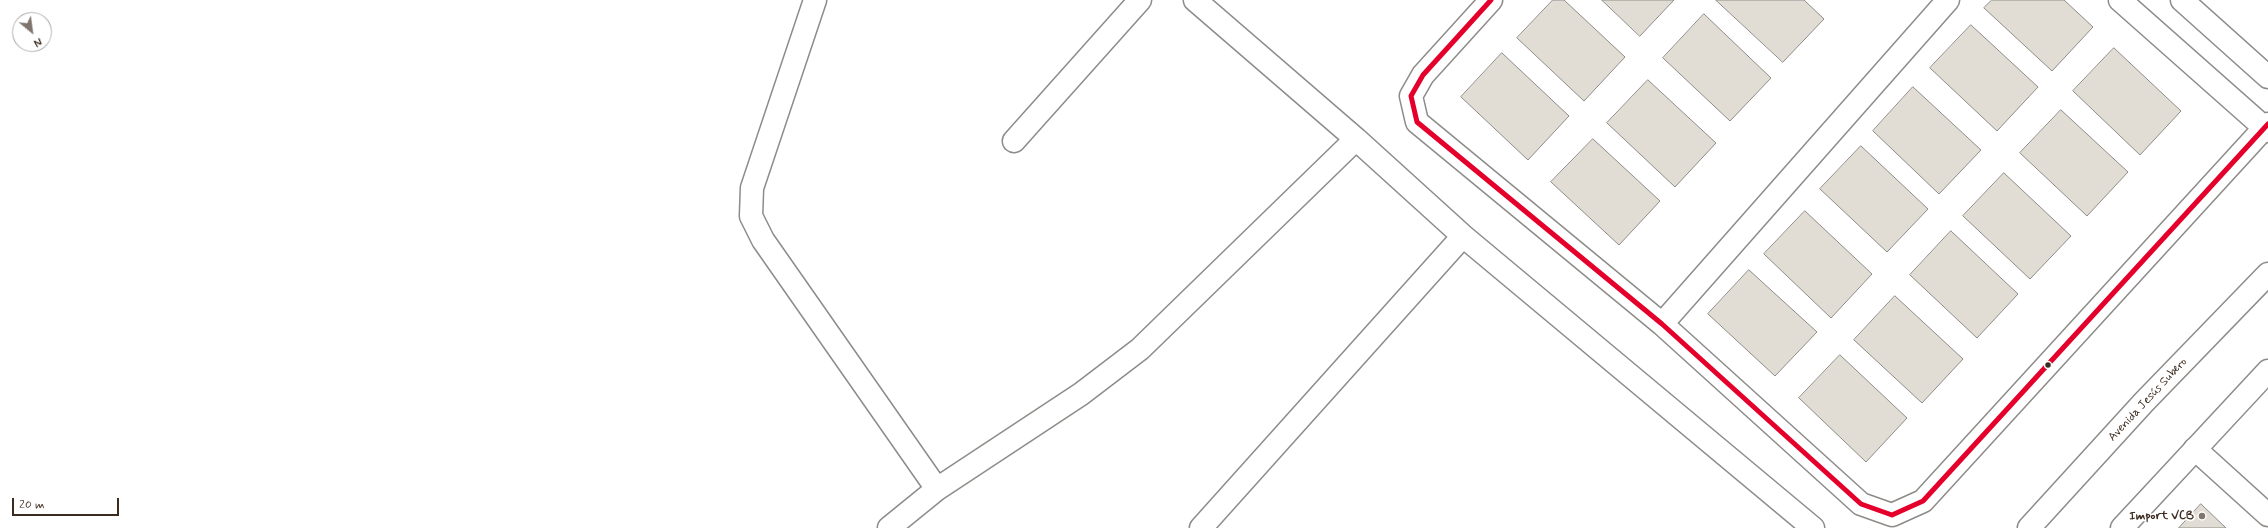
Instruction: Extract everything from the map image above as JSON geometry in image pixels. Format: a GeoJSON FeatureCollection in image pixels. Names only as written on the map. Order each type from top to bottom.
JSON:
{"type":"FeatureCollection","features":[{"type":"Feature","properties":{"kind":"street"},"geometry":{"type":"LineString","coordinates":[[815,0],[752,188],[751,216],[763,240],[937,489]]}},
{"type":"Feature","properties":{"kind":"street"},"geometry":{"type":"LineString","coordinates":[[1014,142],[1140,0]]}},
{"type":"Feature","properties":{"kind":"street"},"geometry":{"type":"LineString","coordinates":[[1195,0],[1356,139],[1463,236],[1813,528]]}},
{"type":"Feature","properties":{"kind":"street"},"geometry":{"type":"LineString","coordinates":[[1491,0],[1423,75],[1411,96],[1417,122],[1662,324],[1860,504],[1892,515],[1923,501],[2267,128],[2120,0]]}},
{"type":"Feature","properties":{"kind":"street"},"geometry":{"type":"LineString","coordinates":[[1662,324],[1948,0]]}},
{"type":"Feature","properties":{"kind":"street"},"geometry":{"type":"LineString","coordinates":[[2182,0],[2268,77]]}},
{"type":"Feature","properties":{"kind":"street"},"geometry":{"type":"LineString","coordinates":[[889,528],[937,489],[1081,394],[1140,349],[1356,139]]}},
{"type":"Feature","properties":{"kind":"street"},"geometry":{"type":"LineString","coordinates":[[1201,528],[1463,236]]}},
{"type":"Feature","properties":{"kind":"street","name":"Avenida Jesús Subero"},"geometry":{"type":"LineString","coordinates":[[2029,528],[2144,402],[2268,274]]}},
{"type":"Feature","properties":{"kind":"street"},"geometry":{"type":"LineString","coordinates":[[2122,528],[2268,371]]}},
{"type":"Feature","properties":{"kind":"street"},"geometry":{"type":"LineString","coordinates":[[2195,449],[2268,515]]}},
{"type":"Feature","properties":{"kind":"building"},"geometry":{"type":"Polygon","coordinates":[[[1553,0],[1564,0],[1625,57],[1584,101],[1517,38],[1553,0]]]}},
{"type":"Feature","properties":{"kind":"building"},"geometry":{"type":"Polygon","coordinates":[[[1602,0],[1674,0],[1640,36],[1602,0]]]}},
{"type":"Feature","properties":{"kind":"building"},"geometry":{"type":"Polygon","coordinates":[[[1716,0],[1804,0],[1824,19],[1783,62],[1716,0]]]}},
{"type":"Feature","properties":{"kind":"building"},"geometry":{"type":"Polygon","coordinates":[[[1992,0],[2064,0],[2093,27],[2052,71],[1984,8],[1992,0]]]}},
{"type":"Feature","properties":{"kind":"building"},"geometry":{"type":"Polygon","coordinates":[[[1704,14],[1771,78],[1730,121],[1663,58],[1704,14]]]}},
{"type":"Feature","properties":{"kind":"building"},"geometry":{"type":"Polygon","coordinates":[[[1971,25],[2038,87],[1997,131],[1930,68],[1971,25]]]}},
{"type":"Feature","properties":{"kind":"building"},"geometry":{"type":"Polygon","coordinates":[[[2114,48],[2181,111],[2140,155],[2073,91],[2114,48]]]}},
{"type":"Feature","properties":{"kind":"building"},"geometry":{"type":"Polygon","coordinates":[[[1502,53],[1569,116],[1528,160],[1461,97],[1502,53]]]}},
{"type":"Feature","properties":{"kind":"building"},"geometry":{"type":"Polygon","coordinates":[[[1648,80],[1716,143],[1675,187],[1607,123],[1648,80]]]}},
{"type":"Feature","properties":{"kind":"building"},"geometry":{"type":"Polygon","coordinates":[[[1913,87],[1981,150],[1939,194],[1873,131],[1913,87]]]}},
{"type":"Feature","properties":{"kind":"building"},"geometry":{"type":"Polygon","coordinates":[[[2061,110],[2128,172],[2087,216],[2020,153],[2061,110]]]}},
{"type":"Feature","properties":{"kind":"building"},"geometry":{"type":"Polygon","coordinates":[[[1593,139],[1660,201],[1619,245],[1551,182],[1593,139]]]}},
{"type":"Feature","properties":{"kind":"building"},"geometry":{"type":"Polygon","coordinates":[[[1861,146],[1928,209],[1887,252],[1820,189],[1861,146]]]}},
{"type":"Feature","properties":{"kind":"building"},"geometry":{"type":"Polygon","coordinates":[[[2004,173],[2071,236],[2030,279],[1963,216],[2004,173]]]}},
{"type":"Feature","properties":{"kind":"building"},"geometry":{"type":"Polygon","coordinates":[[[1805,211],[1872,274],[1831,318],[1764,254],[1805,211]]]}},
{"type":"Feature","properties":{"kind":"building"},"geometry":{"type":"Polygon","coordinates":[[[1951,231],[2018,294],[1977,338],[1910,275],[1951,231]]]}},
{"type":"Feature","properties":{"kind":"building"},"geometry":{"type":"Polygon","coordinates":[[[1749,270],[1817,332],[1775,376],[1708,314],[1749,270]]]}},
{"type":"Feature","properties":{"kind":"building"},"geometry":{"type":"Polygon","coordinates":[[[1895,296],[1963,359],[1922,403],[1854,340],[1895,296]]]}},
{"type":"Feature","properties":{"kind":"building"},"geometry":{"type":"Polygon","coordinates":[[[1840,355],[1907,418],[1866,462],[1799,398],[1840,355]]]}},
{"type":"Feature","properties":{"kind":"building","name":"Import VCB"},"geometry":{"type":"Polygon","coordinates":[[[2201,504],[2226,528],[2179,528],[2201,504]]]}},
{"type":"Feature","properties":{"kind":"transit line"},"geometry":{"type":"LineString","coordinates":[[1491,0],[1423,75],[1411,96],[1417,122],[1662,324],[1861,504],[1892,515],[1923,501],[2268,124]]}},
{"type":"Feature","properties":{"kind":"place","name":"Import VCB"},"geometry":{"type":"Point","coordinates":[2202,516]}}]}
